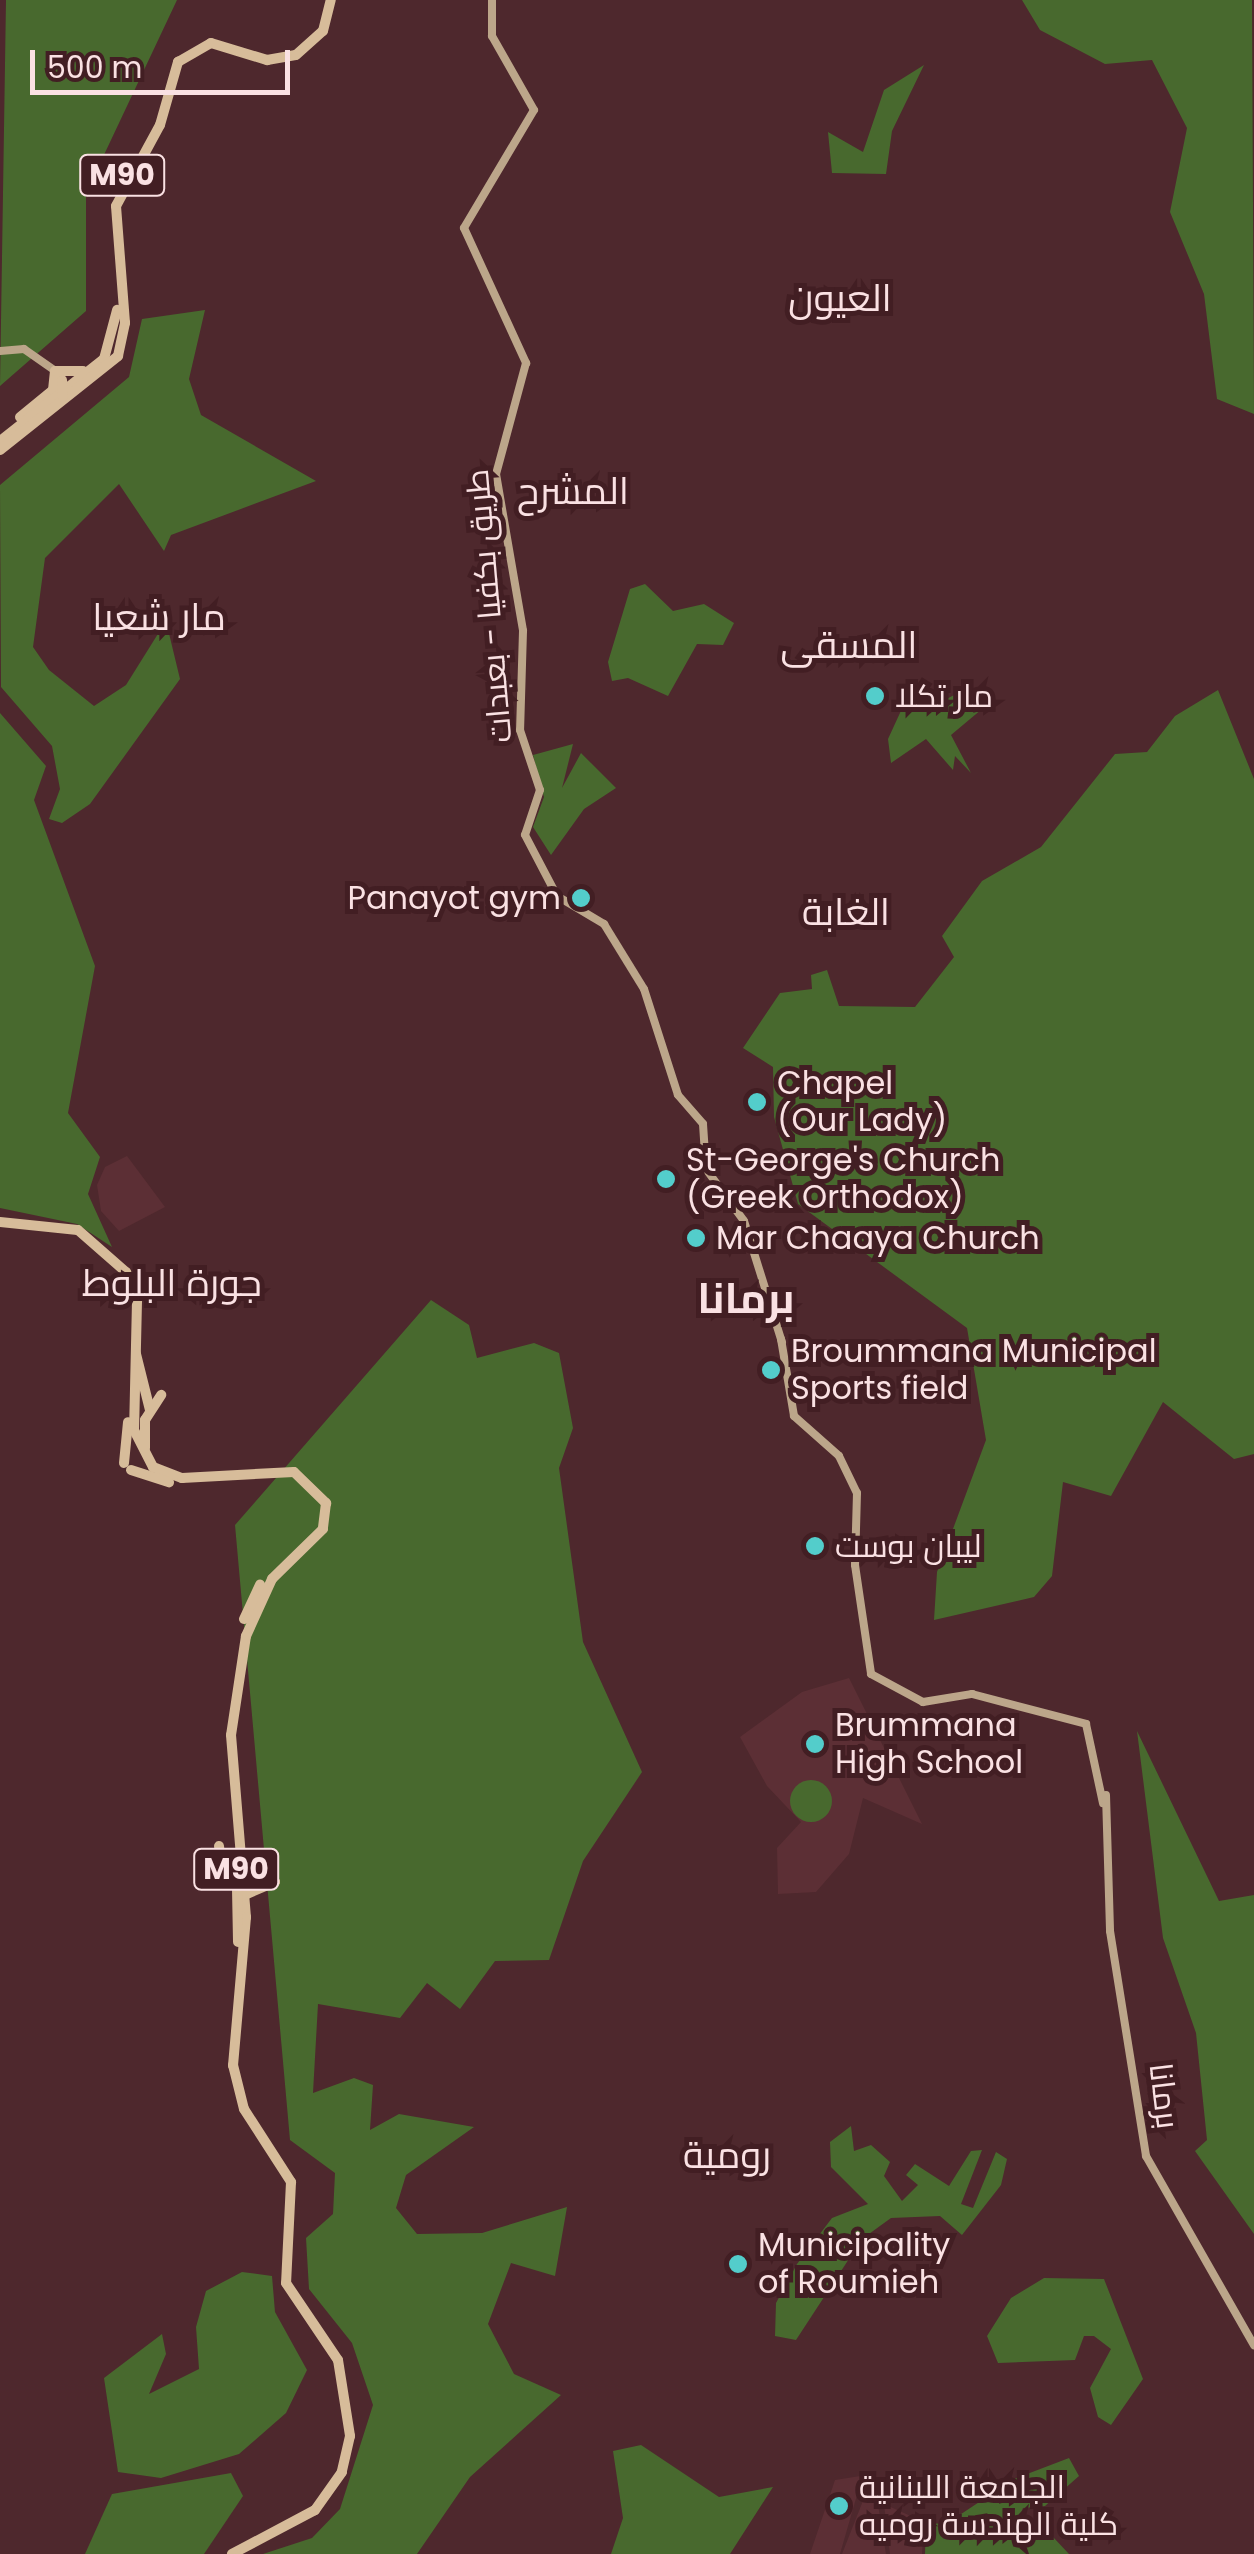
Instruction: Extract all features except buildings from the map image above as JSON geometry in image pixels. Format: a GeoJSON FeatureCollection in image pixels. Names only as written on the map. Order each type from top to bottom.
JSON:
{"type":"FeatureCollection","features":[{"type":"Feature","properties":{"kind":"highway","name":"M90"},"geometry":{"type":"LineString","coordinates":[[118,328],[110,207],[154,124],[172,62],[208,38],[288,52],[318,30],[329,0]]}},
{"type":"Feature","properties":{"kind":"highway","name":"M90"},"geometry":{"type":"LineString","coordinates":[[0,446],[100,378],[121,348],[116,206],[160,125],[178,62],[211,43],[267,60],[296,55],[324,31],[329,0]]}},
{"type":"Feature","properties":{"kind":"highway"},"geometry":{"type":"LineString","coordinates":[[59,376],[88,368],[118,328]]}},
{"type":"Feature","properties":{"kind":"highway"},"geometry":{"type":"LineString","coordinates":[[0,446],[99,365],[118,328]]}},
{"type":"Feature","properties":{"kind":"highway"},"geometry":{"type":"LineString","coordinates":[[0,446],[62,397],[59,376]]}},
{"type":"Feature","properties":{"kind":"highway"},"geometry":{"type":"LineString","coordinates":[[0,432],[53,390],[59,376]]}},
{"type":"Feature","properties":{"kind":"highway"},"geometry":{"type":"LineString","coordinates":[[0,458],[41,421]]}},
{"type":"Feature","properties":{"kind":"highway"},"geometry":{"type":"LineString","coordinates":[[0,1225],[73,1235],[115,1260],[124,1273],[137,1301],[133,1338],[134,1430],[152,1467]]}},
{"type":"Feature","properties":{"kind":"highway"},"geometry":{"type":"LineString","coordinates":[[124,1273],[131,1300],[127,1466],[168,1482]]}},
{"type":"Feature","properties":{"kind":"highway"},"geometry":{"type":"LineString","coordinates":[[133,1338],[150,1410]]}},
{"type":"Feature","properties":{"kind":"highway"},"geometry":{"type":"LineString","coordinates":[[152,1467],[143,1434],[150,1410],[161,1396]]}},
{"type":"Feature","properties":{"kind":"highway"},"geometry":{"type":"LineString","coordinates":[[128,1422],[139,1459],[168,1482]]}},
{"type":"Feature","properties":{"kind":"highway","name":"M90"},"geometry":{"type":"LineString","coordinates":[[152,1467],[182,1478],[294,1472],[326,1503],[322,1530],[272,1579],[249,1624],[231,1735],[244,1895],[235,2084],[290,2182],[286,2283],[335,2353],[350,2426],[326,2498],[296,2526],[232,2554]]}},
{"type":"Feature","properties":{"kind":"highway","name":"M90"},"geometry":{"type":"LineString","coordinates":[[168,1482],[295,1478],[322,1510],[316,1530],[274,1566],[243,1620],[225,1741],[228,2085],[285,2183],[280,2284],[330,2356],[346,2426],[339,2464],[316,2500],[220,2554]]}},
{"type":"Feature","properties":{"kind":"highway"},"geometry":{"type":"LineString","coordinates":[[238,1821],[245,1870]]}},
{"type":"Feature","properties":{"kind":"highway"},"geometry":{"type":"LineString","coordinates":[[228,1846],[222,1870],[271,1873],[269,1891],[252,1886],[244,1895]]}},
{"type":"Feature","properties":{"kind":"main road","name":"طريق بكفيا - بعبدات"},"geometry":{"type":"LineString","coordinates":[[492,0],[492,36],[534,115],[464,228],[525,353],[524,400],[496,474],[523,631],[521,738],[540,780],[525,835],[553,890],[604,924],[646,994],[678,1095],[700,1119],[706,1168],[740,1210],[752,1268],[778,1312],[782,1342]]}},
{"type":"Feature","properties":{"kind":"main road"},"geometry":{"type":"LineString","coordinates":[[0,351],[24,349],[59,376]]}},
{"type":"Feature","properties":{"kind":"main road","name":"برمانا"},"geometry":{"type":"LineString","coordinates":[[782,1342],[792,1412],[839,1456],[857,1493],[855,1565],[875,1678],[923,1702],[972,1694],[1086,1724],[1104,1790],[1110,1836],[1110,1931],[1149,2166],[1252,2341]]}},
{"type":"Feature","properties":{"kind":"shaded area"},"geometry":{"type":"Polygon","coordinates":[[[127,1156],[165,1207],[119,1231],[101,1211],[97,1185],[105,1167],[127,1156]]]}},
{"type":"Feature","properties":{"kind":"shaded area","name":"Brummana High School"},"geometry":{"type":"Polygon","coordinates":[[[849,1678],[922,1824],[863,1798],[849,1854],[816,1892],[778,1894],[777,1848],[801,1822],[767,1786],[740,1737],[802,1692],[849,1678]]]}},
{"type":"Feature","properties":{"kind":"shaded area"},"geometry":{"type":"Polygon","coordinates":[[[873,2474],[886,2554],[842,2554],[870,2483],[857,2495],[840,2554],[810,2554],[835,2480],[873,2474]]]}},
{"type":"Feature","properties":{"kind":"shaded area"},"geometry":{"type":"Polygon","coordinates":[[[884,2504],[924,2522],[922,2554],[890,2554],[884,2504]]]}},
{"type":"Feature","properties":{"kind":"green space"},"geometry":{"type":"Polygon","coordinates":[[[6,0],[177,0],[86,193],[86,311],[0,386],[6,0]]]}},
{"type":"Feature","properties":{"kind":"green space"},"geometry":{"type":"Polygon","coordinates":[[[1022,0],[1252,0],[1254,414],[1217,399],[1204,294],[1170,212],[1187,128],[1152,60],[1105,64],[1040,30],[1022,0]]]}},
{"type":"Feature","properties":{"kind":"green space"},"geometry":{"type":"Polygon","coordinates":[[[924,65],[892,131],[886,174],[832,173],[828,132],[863,152],[884,90],[924,65]]]}},
{"type":"Feature","properties":{"kind":"green space"},"geometry":{"type":"Polygon","coordinates":[[[205,310],[189,379],[201,415],[316,481],[171,535],[164,551],[119,484],[45,558],[33,647],[49,670],[94,706],[126,685],[166,621],[180,679],[90,804],[62,823],[49,819],[60,789],[52,746],[1,687],[0,485],[129,377],[142,319],[205,310]]]}},
{"type":"Feature","properties":{"kind":"green space"},"geometry":{"type":"Polygon","coordinates":[[[645,584],[673,611],[704,604],[734,623],[723,645],[697,644],[668,696],[628,678],[612,681],[608,662],[630,589],[645,584]]]}},
{"type":"Feature","properties":{"kind":"green space"},"geometry":{"type":"Polygon","coordinates":[[[1218,690],[1254,779],[1254,1454],[1234,1459],[1163,1402],[1111,1496],[1063,1482],[1052,1576],[1034,1597],[934,1620],[937,1572],[986,1440],[967,1328],[798,1204],[774,1117],[773,1067],[743,1048],[780,993],[812,989],[811,975],[827,970],[839,1006],[915,1007],[954,957],[942,936],[982,881],[1041,847],[1115,754],[1147,752],[1175,716],[1218,690]]]}},
{"type":"Feature","properties":{"kind":"green space"},"geometry":{"type":"Polygon","coordinates":[[[962,691],[988,704],[951,735],[971,773],[955,756],[953,770],[926,739],[891,763],[888,739],[905,702],[925,710],[962,691]]]}},
{"type":"Feature","properties":{"kind":"green space"},"geometry":{"type":"Polygon","coordinates":[[[0,713],[46,766],[34,800],[95,966],[68,1113],[100,1157],[88,1194],[112,1247],[77,1224],[0,1208],[0,713]]]}},
{"type":"Feature","properties":{"kind":"green space"},"geometry":{"type":"Polygon","coordinates":[[[573,744],[562,788],[581,753],[616,788],[584,809],[551,855],[533,827],[544,797],[533,755],[573,744]]]}},
{"type":"Feature","properties":{"kind":"green space"},"geometry":{"type":"Polygon","coordinates":[[[431,1300],[469,1325],[477,1358],[534,1343],[559,1353],[573,1428],[559,1468],[583,1642],[642,1772],[583,1861],[549,1960],[495,1961],[460,2009],[427,1983],[400,2018],[318,2004],[313,2093],[354,2078],[373,2085],[370,2130],[399,2114],[474,2127],[406,2175],[396,2208],[417,2234],[482,2233],[567,2207],[555,2276],[511,2263],[488,2324],[514,2374],[561,2395],[470,2477],[417,2554],[263,2554],[312,2538],[340,2509],[373,2405],[352,2343],[309,2289],[306,2238],[333,2214],[335,2173],[290,2140],[235,1525],[431,1300]]]}},
{"type":"Feature","properties":{"kind":"green space"},"geometry":{"type":"Polygon","coordinates":[[[1137,1731],[1219,1901],[1254,1895],[1254,2234],[1195,2151],[1207,2140],[1196,2033],[1163,1938],[1137,1731]]]}},
{"type":"Feature","properties":{"kind":"green space"},"geometry":{"type":"Polygon","coordinates":[[[811,1780],[826,1786],[832,1801],[826,1816],[811,1822],[796,1816],[790,1801],[796,1786],[811,1780]]]}},
{"type":"Feature","properties":{"kind":"green space"},"geometry":{"type":"Polygon","coordinates":[[[851,2126],[854,2151],[871,2145],[890,2162],[884,2176],[902,2201],[918,2185],[906,2175],[915,2164],[949,2186],[971,2151],[982,2150],[961,2204],[973,2208],[996,2152],[1007,2159],[1001,2185],[962,2235],[940,2216],[891,2218],[862,2239],[796,2340],[775,2336],[776,2303],[797,2264],[832,2218],[868,2204],[831,2167],[830,2142],[851,2126]]]}},
{"type":"Feature","properties":{"kind":"green space"},"geometry":{"type":"Polygon","coordinates":[[[242,2272],[272,2276],[275,2312],[307,2370],[286,2413],[239,2454],[161,2478],[118,2472],[104,2378],[162,2334],[166,2354],[149,2394],[199,2369],[196,2327],[206,2291],[242,2272]]]}},
{"type":"Feature","properties":{"kind":"green space"},"geometry":{"type":"Polygon","coordinates":[[[1044,2278],[1104,2279],[1143,2379],[1111,2425],[1098,2417],[1090,2388],[1111,2349],[1094,2336],[1084,2336],[1075,2360],[998,2363],[987,2336],[1011,2298],[1044,2278]]]}},
{"type":"Feature","properties":{"kind":"green space"},"geometry":{"type":"Polygon","coordinates":[[[641,2445],[719,2497],[773,2487],[730,2554],[611,2554],[623,2518],[613,2451],[641,2445]]]}},
{"type":"Feature","properties":{"kind":"green space"},"geometry":{"type":"Polygon","coordinates":[[[1069,2458],[1079,2476],[1045,2506],[1023,2508],[1014,2531],[1053,2537],[1069,2554],[925,2554],[926,2523],[946,2524],[1014,2479],[1069,2458]]]}},
{"type":"Feature","properties":{"kind":"green space"},"geometry":{"type":"Polygon","coordinates":[[[231,2473],[243,2496],[204,2554],[85,2554],[112,2494],[231,2473]]]}},
{"type":"Feature","properties":{"kind":"place","name":"مار تكلا"},"geometry":{"type":"Point","coordinates":[875,696]}},
{"type":"Feature","properties":{"kind":"place","name":"Panayot gym"},"geometry":{"type":"Point","coordinates":[581,898]}},
{"type":"Feature","properties":{"kind":"place","name":"Chapel (Our Lady)"},"geometry":{"type":"Point","coordinates":[757,1102]}},
{"type":"Feature","properties":{"kind":"place","name":"St-George's Church (Greek Orthodox)"},"geometry":{"type":"Point","coordinates":[666,1179]}},
{"type":"Feature","properties":{"kind":"place","name":"Mar Chaaya Church"},"geometry":{"type":"Point","coordinates":[696,1238]}},
{"type":"Feature","properties":{"kind":"place","name":"Broummana Municipal Sports field"},"geometry":{"type":"Point","coordinates":[771,1370]}},
{"type":"Feature","properties":{"kind":"place","name":"ليبان بوست"},"geometry":{"type":"Point","coordinates":[815,1546]}},
{"type":"Feature","properties":{"kind":"place","name":"Brummana High School"},"geometry":{"type":"Point","coordinates":[815,1744]}},
{"type":"Feature","properties":{"kind":"place","name":"Municipality of Roumieh"},"geometry":{"type":"Point","coordinates":[738,2264]}},
{"type":"Feature","properties":{"kind":"place","name":"الجامعة اللبنانية كلية الهندسة روميه"},"geometry":{"type":"Point","coordinates":[839,2506]}},
{"type":"Feature","properties":{"kind":"district","name":"العيون"},"geometry":{"type":"Point","coordinates":[840,298]}},
{"type":"Feature","properties":{"kind":"district","name":"المشرح"},"geometry":{"type":"Point","coordinates":[573,491]}},
{"type":"Feature","properties":{"kind":"district","name":"مار شعيا"},"geometry":{"type":"Point","coordinates":[159,617]}},
{"type":"Feature","properties":{"kind":"district","name":"المسقى"},"geometry":{"type":"Point","coordinates":[849,645]}},
{"type":"Feature","properties":{"kind":"district","name":"الغابة"},"geometry":{"type":"Point","coordinates":[846,912]}},
{"type":"Feature","properties":{"kind":"district","name":"جورة البلوط"},"geometry":{"type":"Point","coordinates":[172,1283]}},
{"type":"Feature","properties":{"kind":"district","name":"برمانا"},"geometry":{"type":"Point","coordinates":[746,1299]}},
{"type":"Feature","properties":{"kind":"district","name":"رومية"},"geometry":{"type":"Point","coordinates":[727,2155]}}]}
